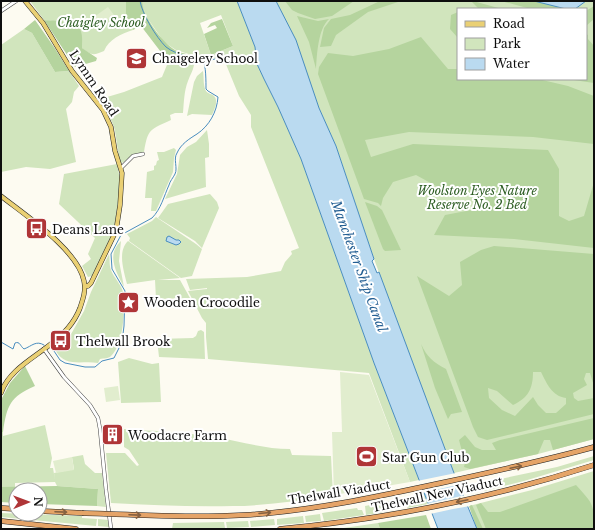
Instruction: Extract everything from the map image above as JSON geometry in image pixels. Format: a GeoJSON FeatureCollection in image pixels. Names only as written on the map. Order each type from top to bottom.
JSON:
{"type":"FeatureCollection","features":[{"type":"Feature","properties":{"kind":"highway","name":"Thelwall Viaduct"},"geometry":{"type":"LineString","coordinates":[[48,511],[202,516],[244,515],[308,509],[380,497],[524,466],[594,447]]}},
{"type":"Feature","properties":{"kind":"highway","name":"Thelwall New Viaduct"},"geometry":{"type":"LineString","coordinates":[[280,529],[364,520],[420,510],[543,481],[594,465]]}},
{"type":"Feature","properties":{"kind":"highway"},"geometry":{"type":"LineString","coordinates":[[1,521],[76,529]]}},
{"type":"Feature","properties":{"kind":"main road","name":"Lymm Road"},"geometry":{"type":"LineString","coordinates":[[25,1],[43,23],[72,71],[103,110],[112,127],[115,151],[121,168],[122,183],[118,225],[111,244],[90,285],[85,286]]}},
{"type":"Feature","properties":{"kind":"main road"},"geometry":{"type":"LineString","coordinates":[[1,196],[62,246],[75,262],[84,279],[85,286],[83,301],[71,325],[59,337],[26,362],[10,377],[1,393]]}},
{"type":"Feature","properties":{"kind":"main road"},"geometry":{"type":"LineString","coordinates":[[84,279],[94,276]]}},
{"type":"Feature","properties":{"kind":"street"},"geometry":{"type":"LineString","coordinates":[[1,11],[16,1]]}},
{"type":"Feature","properties":{"kind":"street"},"geometry":{"type":"LineString","coordinates":[[121,168],[133,156],[143,154]]}},
{"type":"Feature","properties":{"kind":"street"},"geometry":{"type":"LineString","coordinates":[[44,349],[64,377],[90,405],[98,418],[111,529]]}},
{"type":"Feature","properties":{"kind":"green space","name":"Chaigley School"},"geometry":{"type":"Polygon","coordinates":[[[30,1],[126,1],[126,21],[133,30],[112,40],[104,51],[97,54],[92,54],[82,48],[82,37],[62,22],[44,20],[30,1]]]}},
{"type":"Feature","properties":{"kind":"green space"},"geometry":{"type":"Polygon","coordinates":[[[126,1],[142,1],[149,21],[164,41],[175,50],[205,60],[194,65],[178,59],[167,60],[141,26],[133,30],[126,21],[126,1]]]}},
{"type":"Feature","properties":{"kind":"green space"},"geometry":{"type":"Polygon","coordinates":[[[142,1],[237,1],[255,47],[257,64],[301,159],[374,363],[419,480],[410,482],[369,373],[208,359],[206,323],[188,291],[207,288],[190,290],[186,279],[247,277],[281,271],[285,262],[292,254],[291,251],[299,248],[251,127],[251,115],[239,96],[223,57],[205,60],[176,50],[164,42],[148,19],[142,5],[142,1]],[[221,15],[200,23],[211,55],[233,46],[221,15]]]}},
{"type":"Feature","properties":{"kind":"green space","name":"Woolston Eyes Nature Reserve No. 2 Bed"},"geometry":{"type":"Polygon","coordinates":[[[276,1],[534,1],[562,8],[457,8],[457,80],[587,80],[587,8],[576,8],[585,1],[594,1],[594,439],[538,454],[454,473],[374,259],[336,146],[276,1]]]}},
{"type":"Feature","properties":{"kind":"green space"},"geometry":{"type":"Polygon","coordinates":[[[285,1],[354,1],[332,16],[315,19],[292,10],[285,1]]]}},
{"type":"Feature","properties":{"kind":"green space"},"geometry":{"type":"Polygon","coordinates":[[[380,1],[418,1],[398,2],[368,12],[336,35],[331,46],[320,47],[324,28],[331,19],[350,15],[380,1]]]}},
{"type":"Feature","properties":{"kind":"green space"},"geometry":{"type":"Polygon","coordinates":[[[471,1],[498,8],[478,8],[471,1]]]}},
{"type":"Feature","properties":{"kind":"green space"},"geometry":{"type":"Polygon","coordinates":[[[501,1],[534,1],[562,8],[527,8],[501,1]]]}},
{"type":"Feature","properties":{"kind":"green space"},"geometry":{"type":"Polygon","coordinates":[[[594,6],[594,19],[587,25],[587,10],[594,6]]]}},
{"type":"Feature","properties":{"kind":"green space"},"geometry":{"type":"Polygon","coordinates":[[[108,7],[114,15],[101,25],[94,17],[108,7]]]}},
{"type":"Feature","properties":{"kind":"green space"},"geometry":{"type":"Polygon","coordinates":[[[457,12],[457,37],[450,29],[451,15],[457,12]]]}},
{"type":"Feature","properties":{"kind":"green space"},"geometry":{"type":"Polygon","coordinates":[[[297,16],[318,21],[329,19],[325,23],[320,35],[316,69],[309,42],[297,16]]]}},
{"type":"Feature","properties":{"kind":"green space"},"geometry":{"type":"Polygon","coordinates":[[[222,19],[233,46],[211,55],[204,34],[217,28],[215,25],[207,28],[211,23],[222,19]]]}},
{"type":"Feature","properties":{"kind":"green space"},"geometry":{"type":"Polygon","coordinates":[[[35,20],[69,71],[55,72],[32,33],[24,29],[35,20]]]}},
{"type":"Feature","properties":{"kind":"green space"},"geometry":{"type":"Polygon","coordinates":[[[44,20],[69,22],[78,26],[82,34],[82,48],[97,58],[96,61],[75,67],[44,20]]]}},
{"type":"Feature","properties":{"kind":"green space"},"geometry":{"type":"Polygon","coordinates":[[[24,29],[32,33],[55,72],[69,71],[79,86],[74,92],[72,102],[66,109],[76,162],[50,169],[26,167],[1,172],[1,45],[24,29]]]}},
{"type":"Feature","properties":{"kind":"green space"},"geometry":{"type":"Polygon","coordinates":[[[587,34],[588,39],[594,46],[594,83],[574,80],[587,80],[587,34]]]}},
{"type":"Feature","properties":{"kind":"green space"},"geometry":{"type":"Polygon","coordinates":[[[421,37],[448,69],[457,69],[457,80],[542,80],[568,86],[594,96],[594,144],[533,137],[409,132],[365,140],[371,157],[413,144],[548,150],[559,169],[559,216],[569,221],[584,216],[594,182],[594,248],[514,239],[434,235],[445,215],[482,208],[476,197],[447,192],[416,175],[393,182],[383,198],[381,206],[378,203],[364,199],[318,74],[319,67],[328,53],[353,56],[389,49],[421,37]]]}},
{"type":"Feature","properties":{"kind":"green space"},"geometry":{"type":"Polygon","coordinates":[[[178,59],[194,65],[184,97],[183,113],[175,113],[170,115],[171,120],[151,131],[147,138],[144,152],[131,156],[121,163],[113,123],[97,100],[124,92],[162,77],[169,60],[178,59]]]}},
{"type":"Feature","properties":{"kind":"green space"},"geometry":{"type":"Polygon","coordinates":[[[203,71],[205,89],[215,98],[215,108],[212,115],[192,114],[187,116],[194,82],[197,76],[203,71]]]}},
{"type":"Feature","properties":{"kind":"green space"},"geometry":{"type":"Polygon","coordinates":[[[207,130],[209,157],[205,158],[206,187],[165,199],[177,174],[180,155],[187,147],[196,142],[207,130]]]}},
{"type":"Feature","properties":{"kind":"green space"},"geometry":{"type":"Polygon","coordinates":[[[174,148],[176,150],[173,172],[156,211],[151,211],[152,198],[145,198],[147,172],[154,170],[154,166],[159,160],[157,152],[164,152],[174,148]]]}},
{"type":"Feature","properties":{"kind":"green space"},"geometry":{"type":"Polygon","coordinates":[[[117,164],[120,189],[114,230],[92,276],[88,277],[82,266],[91,259],[88,254],[95,238],[59,204],[64,174],[117,164]]]}},
{"type":"Feature","properties":{"kind":"green space"},"geometry":{"type":"Polygon","coordinates":[[[210,194],[217,202],[219,208],[202,248],[195,241],[158,218],[168,204],[210,194]]]}},
{"type":"Feature","properties":{"kind":"green space"},"geometry":{"type":"Polygon","coordinates":[[[365,202],[377,206],[382,210],[401,250],[385,251],[383,249],[365,202]]]}},
{"type":"Feature","properties":{"kind":"green space"},"geometry":{"type":"Polygon","coordinates":[[[156,217],[202,249],[192,276],[181,278],[129,241],[130,238],[127,234],[152,221],[156,217]]]}},
{"type":"Feature","properties":{"kind":"green space"},"geometry":{"type":"Polygon","coordinates":[[[121,241],[119,261],[124,287],[116,270],[113,258],[116,246],[121,241]]]}},
{"type":"Feature","properties":{"kind":"green space"},"geometry":{"type":"Polygon","coordinates":[[[128,241],[180,278],[158,280],[180,280],[190,298],[156,299],[155,280],[127,284],[122,256],[125,245],[128,241]]]}},
{"type":"Feature","properties":{"kind":"green space"},"geometry":{"type":"Polygon","coordinates":[[[494,246],[594,254],[594,386],[590,373],[586,373],[584,379],[587,385],[573,393],[574,398],[578,401],[594,398],[594,414],[487,440],[478,437],[417,276],[449,296],[462,285],[460,262],[481,250],[494,246]],[[533,372],[529,392],[526,396],[513,405],[497,391],[488,388],[489,398],[502,410],[515,416],[533,397],[546,413],[556,413],[566,404],[566,398],[557,395],[554,392],[548,385],[541,372],[533,372]]]}},
{"type":"Feature","properties":{"kind":"green space"},"geometry":{"type":"Polygon","coordinates":[[[109,254],[111,270],[123,292],[124,317],[119,343],[111,356],[100,359],[98,363],[64,360],[56,351],[70,336],[84,311],[91,292],[109,254]]]}},
{"type":"Feature","properties":{"kind":"green space"},"geometry":{"type":"Polygon","coordinates":[[[201,330],[204,332],[205,359],[159,357],[157,339],[193,338],[196,336],[198,331],[201,330]]]}},
{"type":"Feature","properties":{"kind":"green space"},"geometry":{"type":"Polygon","coordinates":[[[421,344],[431,359],[446,369],[462,412],[451,414],[448,419],[435,388],[421,344]]]}},
{"type":"Feature","properties":{"kind":"green space"},"geometry":{"type":"Polygon","coordinates":[[[129,358],[152,364],[159,363],[161,402],[121,403],[118,362],[129,358]]]}},
{"type":"Feature","properties":{"kind":"green space"},"geometry":{"type":"Polygon","coordinates":[[[25,366],[35,386],[20,394],[11,403],[6,415],[3,432],[1,432],[2,398],[10,383],[25,366]]]}},
{"type":"Feature","properties":{"kind":"green space","name":"Star Gun Club"},"geometry":{"type":"Polygon","coordinates":[[[340,372],[369,375],[410,482],[334,495],[332,432],[342,432],[340,372]]]}},
{"type":"Feature","properties":{"kind":"green space"},"geometry":{"type":"Polygon","coordinates":[[[118,386],[120,400],[106,402],[104,388],[118,386]]]}},
{"type":"Feature","properties":{"kind":"green space"},"geometry":{"type":"Polygon","coordinates":[[[594,418],[594,439],[553,450],[550,440],[544,440],[538,454],[470,469],[464,467],[465,463],[459,440],[465,435],[475,447],[482,450],[496,450],[492,443],[500,440],[594,418]]]}},
{"type":"Feature","properties":{"kind":"green space"},"geometry":{"type":"Polygon","coordinates":[[[45,425],[52,458],[50,468],[53,468],[55,480],[54,473],[74,469],[72,457],[83,455],[85,464],[95,473],[102,473],[106,507],[97,506],[98,489],[57,486],[55,482],[8,482],[8,487],[1,487],[1,432],[3,432],[3,436],[45,425]]]}},
{"type":"Feature","properties":{"kind":"green space"},"geometry":{"type":"Polygon","coordinates":[[[124,429],[214,437],[280,449],[290,449],[292,455],[331,456],[333,496],[245,506],[187,506],[111,503],[106,453],[125,453],[137,466],[139,465],[129,450],[124,447],[124,429]]]}},
{"type":"Feature","properties":{"kind":"green space"},"geometry":{"type":"Polygon","coordinates":[[[594,456],[594,460],[524,481],[484,491],[481,483],[557,467],[594,456]]]}},
{"type":"Feature","properties":{"kind":"green space"},"geometry":{"type":"Polygon","coordinates":[[[72,457],[74,470],[56,473],[53,461],[72,457]]]}},
{"type":"Feature","properties":{"kind":"green space"},"geometry":{"type":"Polygon","coordinates":[[[594,471],[594,529],[477,529],[469,506],[532,490],[594,471]]]}},
{"type":"Feature","properties":{"kind":"green space"},"geometry":{"type":"Polygon","coordinates":[[[576,485],[591,504],[594,514],[594,529],[486,529],[476,505],[481,503],[488,512],[500,512],[576,485]]]}},
{"type":"Feature","properties":{"kind":"green space"},"geometry":{"type":"Polygon","coordinates":[[[48,486],[98,489],[97,506],[48,504],[48,486]]]}},
{"type":"Feature","properties":{"kind":"green space"},"geometry":{"type":"Polygon","coordinates":[[[1,487],[8,487],[8,502],[1,502],[1,487]]]}},
{"type":"Feature","properties":{"kind":"green space"},"geometry":{"type":"Polygon","coordinates":[[[424,493],[428,504],[407,508],[415,495],[424,493]]]}},
{"type":"Feature","properties":{"kind":"green space"},"geometry":{"type":"Polygon","coordinates":[[[396,500],[395,504],[389,510],[366,515],[365,506],[396,500]]]}},
{"type":"Feature","properties":{"kind":"green space"},"geometry":{"type":"Polygon","coordinates":[[[472,505],[483,529],[477,529],[469,506],[472,505]]]}},
{"type":"Feature","properties":{"kind":"green space"},"geometry":{"type":"Polygon","coordinates":[[[357,508],[358,510],[362,510],[364,515],[324,521],[322,513],[357,508]]]}},
{"type":"Feature","properties":{"kind":"green space"},"geometry":{"type":"Polygon","coordinates":[[[1,513],[8,513],[8,518],[1,517],[1,513]]]}},
{"type":"Feature","properties":{"kind":"green space"},"geometry":{"type":"Polygon","coordinates":[[[320,514],[321,521],[306,522],[305,516],[320,514]]]}},
{"type":"Feature","properties":{"kind":"green space"},"geometry":{"type":"Polygon","coordinates":[[[48,515],[82,516],[82,518],[97,519],[96,526],[48,521],[48,515]]]}},
{"type":"Feature","properties":{"kind":"green space"},"geometry":{"type":"Polygon","coordinates":[[[426,515],[431,529],[380,529],[378,523],[426,515]]]}},
{"type":"Feature","properties":{"kind":"green space"},"geometry":{"type":"Polygon","coordinates":[[[303,516],[304,523],[277,525],[277,519],[303,516]]]}},
{"type":"Feature","properties":{"kind":"green space"},"geometry":{"type":"Polygon","coordinates":[[[98,519],[108,520],[109,527],[98,526],[98,519]]]}},
{"type":"Feature","properties":{"kind":"green space"},"geometry":{"type":"Polygon","coordinates":[[[274,519],[275,525],[251,527],[250,521],[274,519]]]}},
{"type":"Feature","properties":{"kind":"green space"},"geometry":{"type":"Polygon","coordinates":[[[248,521],[249,527],[227,528],[226,522],[248,521]]]}},
{"type":"Feature","properties":{"kind":"green space"},"geometry":{"type":"Polygon","coordinates":[[[224,522],[225,528],[172,529],[173,523],[224,522]]]}},
{"type":"Feature","properties":{"kind":"green space"},"geometry":{"type":"Polygon","coordinates":[[[378,523],[380,529],[337,529],[378,523]]]}},
{"type":"Feature","properties":{"kind":"water","name":"Manchester Ship Canal"},"geometry":{"type":"Polygon","coordinates":[[[237,1],[276,1],[296,40],[319,108],[336,146],[374,259],[372,261],[377,273],[379,272],[454,473],[477,529],[438,529],[374,363],[301,159],[257,64],[255,47],[237,1]]]}},
{"type":"Feature","properties":{"kind":"water"},"geometry":{"type":"Polygon","coordinates":[[[534,1],[586,1],[576,8],[562,8],[534,1]]]}},
{"type":"Feature","properties":{"kind":"water"},"geometry":{"type":"Polygon","coordinates":[[[169,236],[181,242],[176,245],[166,241],[167,237],[169,236]]]}},
{"type":"Feature","properties":{"kind":"pier"},"geometry":{"type":"Polygon","coordinates":[[[456,473],[461,484],[422,493],[417,481],[456,473]]]}},
{"type":"Feature","properties":{"kind":"pier"},"geometry":{"type":"Polygon","coordinates":[[[466,495],[470,506],[430,514],[426,504],[466,495]]]}},
{"type":"Feature","properties":{"kind":"waterway"},"geometry":{"type":"LineString","coordinates":[[54,351],[60,360],[65,363],[85,367],[95,367],[102,361],[114,358],[122,342],[125,291],[112,269],[111,254],[121,235],[152,218],[155,214],[160,207],[170,182],[175,174],[176,155],[186,142],[209,123],[216,108],[218,97],[206,89],[203,61],[199,58],[187,57],[166,47],[150,25],[140,1]]}},
{"type":"Feature","properties":{"kind":"waterway"},"geometry":{"type":"LineString","coordinates":[[205,64],[207,61],[215,59],[222,59],[224,61]]}},
{"type":"Feature","properties":{"kind":"waterway"},"geometry":{"type":"LineString","coordinates":[[1,342],[13,349],[15,343],[19,343],[24,349],[36,343],[44,345]]}},
{"type":"Feature","properties":{"kind":"place","name":"Chaigeley School"},"geometry":{"type":"Point","coordinates":[136,58]}},
{"type":"Feature","properties":{"kind":"place","name":"Deans Lane"},"geometry":{"type":"Point","coordinates":[36,229]}},
{"type":"Feature","properties":{"kind":"place","name":"Wooden Crocodile"},"geometry":{"type":"Point","coordinates":[128,302]}},
{"type":"Feature","properties":{"kind":"place","name":"Thelwall Brook"},"geometry":{"type":"Point","coordinates":[61,341]}},
{"type":"Feature","properties":{"kind":"place","name":"Woodacre Farm"},"geometry":{"type":"Point","coordinates":[113,435]}},
{"type":"Feature","properties":{"kind":"place","name":"Star Gun Club"},"geometry":{"type":"Point","coordinates":[367,457]}}]}
